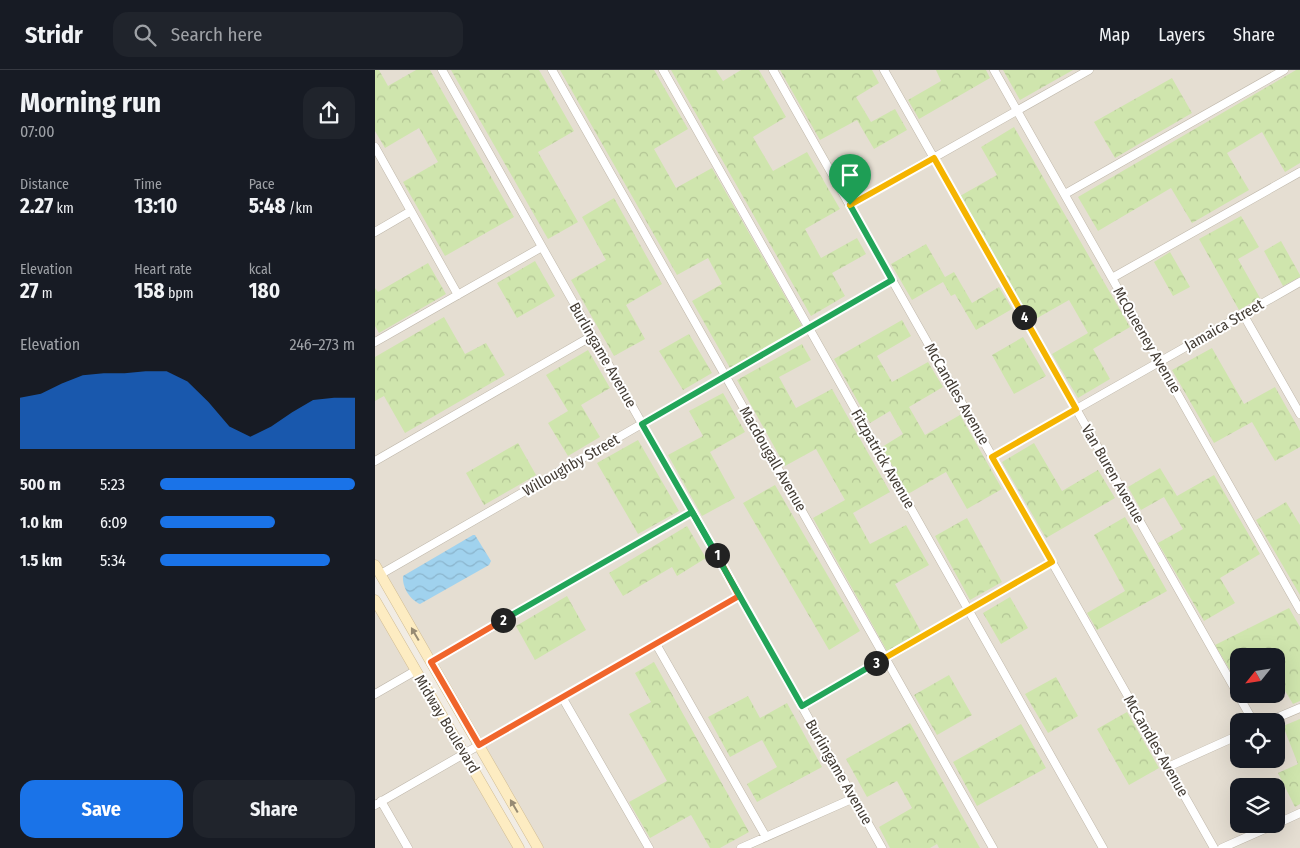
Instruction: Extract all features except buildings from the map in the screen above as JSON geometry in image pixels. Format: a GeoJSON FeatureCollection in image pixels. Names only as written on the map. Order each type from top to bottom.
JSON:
{"type":"FeatureCollection","features":[{"type":"Feature","properties":{"kind":"street","name":"Burlingame Avenue"},"geometry":{"type":"LineString","coordinates":[[442,70],[882,848]]}},
{"type":"Feature","properties":{"kind":"street","name":"Macdougall Avenue"},"geometry":{"type":"LineString","coordinates":[[552,70],[993,848]]}},
{"type":"Feature","properties":{"kind":"street","name":"Fitzpatrick Avenue"},"geometry":{"type":"LineString","coordinates":[[663,70],[1103,848]]}},
{"type":"Feature","properties":{"kind":"street","name":"McCandles Avenue"},"geometry":{"type":"LineString","coordinates":[[773,70],[1214,848]]}},
{"type":"Feature","properties":{"kind":"street","name":"Van Buren Avenue"},"geometry":{"type":"LineString","coordinates":[[884,70],[1248,713]]}},
{"type":"Feature","properties":{"kind":"street","name":"McQueeney Avenue"},"geometry":{"type":"LineString","coordinates":[[994,70],[1300,610]]}},
{"type":"Feature","properties":{"kind":"street"},"geometry":{"type":"LineString","coordinates":[[850,205],[1089,70]]}},
{"type":"Feature","properties":{"kind":"street"},"geometry":{"type":"LineString","coordinates":[[1065,194],[1285,70]]}},
{"type":"Feature","properties":{"kind":"street"},"geometry":{"type":"LineString","coordinates":[[375,147],[458,295]]}},
{"type":"Feature","properties":{"kind":"street"},"geometry":{"type":"LineString","coordinates":[[1112,278],[1300,172]]}},
{"type":"Feature","properties":{"kind":"street"},"geometry":{"type":"LineString","coordinates":[[375,232],[411,211]]}},
{"type":"Feature","properties":{"kind":"street"},"geometry":{"type":"LineString","coordinates":[[375,342],[542,247]]}},
{"type":"Feature","properties":{"kind":"street","name":"Willoughby Street"},"geometry":{"type":"LineString","coordinates":[[381,574],[892,280]]}},
{"type":"Feature","properties":{"kind":"street","name":"Jamaica Street"},"geometry":{"type":"LineString","coordinates":[[992,457],[1300,282]]}},
{"type":"Feature","properties":{"kind":"street"},"geometry":{"type":"LineString","coordinates":[[1243,314],[1300,414]]}},
{"type":"Feature","properties":{"kind":"street"},"geometry":{"type":"LineString","coordinates":[[375,461],[592,336]]}},
{"type":"Feature","properties":{"kind":"street"},"geometry":{"type":"LineString","coordinates":[[431,662],[692,512]]}},
{"type":"Feature","properties":{"kind":"street"},"geometry":{"type":"LineString","coordinates":[[802,706],[1052,562]]}},
{"type":"Feature","properties":{"kind":"street","name":"Midway Boulevard"},"geometry":{"type":"LineString","coordinates":[[375,565],[538,848]]}},
{"type":"Feature","properties":{"kind":"street"},"geometry":{"type":"LineString","coordinates":[[408,848],[378,803],[739,596]]}},
{"type":"Feature","properties":{"kind":"street","name":"Midway Boulevard"},"geometry":{"type":"LineString","coordinates":[[375,600],[519,848]]}},
{"type":"Feature","properties":{"kind":"street"},"geometry":{"type":"LineString","coordinates":[[656,644],[765,837]]}},
{"type":"Feature","properties":{"kind":"street"},"geometry":{"type":"LineString","coordinates":[[375,694],[415,670]]}},
{"type":"Feature","properties":{"kind":"street"},"geometry":{"type":"LineString","coordinates":[[562,697],[649,848]]}},
{"type":"Feature","properties":{"kind":"street"},"geometry":{"type":"LineString","coordinates":[[1285,714],[1300,708]]}},
{"type":"Feature","properties":{"kind":"street"},"geometry":{"type":"LineString","coordinates":[[1168,767],[1230,739]]}},
{"type":"Feature","properties":{"kind":"street"},"geometry":{"type":"LineString","coordinates":[[741,848],[854,798]]}},
{"type":"Feature","properties":{"kind":"street"},"geometry":{"type":"LineString","coordinates":[[1285,820],[1300,813]]}},
{"type":"Feature","properties":{"kind":"street"},"geometry":{"type":"LineString","coordinates":[[1221,848],[1255,833]]}},
{"type":"Feature","properties":{"kind":"shaded area"},"geometry":{"type":"Polygon","coordinates":[[[375,70],[1300,70],[1300,848],[542,848],[375,565],[375,70]]]}},
{"type":"Feature","properties":{"kind":"shaded area"},"geometry":{"type":"Polygon","coordinates":[[[375,608],[514,848],[375,848],[375,608]]]}},
{"type":"Feature","properties":{"kind":"green space"},"geometry":{"type":"Polygon","coordinates":[[[375,70],[379,70],[388,86],[416,70],[430,70],[514,217],[445,256],[403,182],[438,162],[419,128],[385,148],[375,131],[375,70]]]}},
{"type":"Feature","properties":{"kind":"green space"},"geometry":{"type":"Polygon","coordinates":[[[451,70],[539,70],[574,131],[538,152],[578,222],[548,239],[451,70]]]}},
{"type":"Feature","properties":{"kind":"green space"},"geometry":{"type":"Polygon","coordinates":[[[560,70],[654,70],[688,129],[654,149],[676,188],[712,168],[802,326],[730,368],[692,301],[722,284],[708,258],[677,275],[560,70]]]}},
{"type":"Feature","properties":{"kind":"green space"},"geometry":{"type":"Polygon","coordinates":[[[671,70],[716,70],[723,81],[741,70],[759,70],[786,117],[753,137],[773,171],[807,152],[840,209],[805,229],[821,258],[857,238],[866,254],[832,273],[845,296],[811,316],[671,70]]]}},
{"type":"Feature","properties":{"kind":"green space"},"geometry":{"type":"Polygon","coordinates":[[[780,70],[872,70],[879,83],[856,97],[871,122],[895,109],[907,130],[874,149],[857,120],[820,140],[780,70]]]}},
{"type":"Feature","properties":{"kind":"green space"},"geometry":{"type":"Polygon","coordinates":[[[936,70],[986,70],[990,78],[919,119],[908,100],[941,81],[936,70]]]}},
{"type":"Feature","properties":{"kind":"green space"},"geometry":{"type":"Polygon","coordinates":[[[1003,70],[1073,70],[1020,100],[1003,70]]]}},
{"type":"Feature","properties":{"kind":"green space"},"geometry":{"type":"Polygon","coordinates":[[[1296,70],[1300,70],[1300,163],[1285,172],[1262,132],[1227,153],[1249,190],[1192,223],[1171,188],[1098,231],[1078,197],[1296,70]]]}},
{"type":"Feature","properties":{"kind":"green space"},"geometry":{"type":"Polygon","coordinates":[[[1172,78],[1192,113],[1115,158],[1094,122],[1172,78]]]}},
{"type":"Feature","properties":{"kind":"green space"},"geometry":{"type":"Polygon","coordinates":[[[1014,127],[1130,327],[1093,349],[1110,379],[1078,398],[1052,354],[1088,333],[1069,300],[1032,321],[960,196],[997,175],[981,147],[1014,127]]]}},
{"type":"Feature","properties":{"kind":"green space"},"geometry":{"type":"Polygon","coordinates":[[[614,198],[662,284],[626,305],[645,339],[614,356],[571,280],[606,260],[582,217],[614,198]]]}},
{"type":"Feature","properties":{"kind":"green space"},"geometry":{"type":"Polygon","coordinates":[[[1241,216],[1259,247],[1238,259],[1260,298],[1239,310],[1199,239],[1241,216]]]}},
{"type":"Feature","properties":{"kind":"green space"},"geometry":{"type":"Polygon","coordinates":[[[1281,241],[1300,275],[1300,277],[1283,286],[1264,251],[1281,241]]]}},
{"type":"Feature","properties":{"kind":"green space"},"geometry":{"type":"Polygon","coordinates":[[[926,244],[945,277],[954,272],[972,303],[999,287],[1012,309],[976,330],[955,294],[951,296],[943,282],[912,300],[891,264],[926,244]]]}},
{"type":"Feature","properties":{"kind":"green space"},"geometry":{"type":"Polygon","coordinates":[[[1170,252],[1190,287],[1173,296],[1154,262],[1170,252]]]}},
{"type":"Feature","properties":{"kind":"green space"},"geometry":{"type":"Polygon","coordinates":[[[535,261],[555,296],[517,318],[497,283],[535,261]]]}},
{"type":"Feature","properties":{"kind":"green space"},"geometry":{"type":"Polygon","coordinates":[[[428,263],[446,294],[379,333],[375,326],[375,288],[378,292],[428,263]]]}},
{"type":"Feature","properties":{"kind":"green space"},"geometry":{"type":"Polygon","coordinates":[[[444,317],[465,354],[486,343],[505,375],[405,433],[384,396],[375,401],[375,357],[444,317]]]}},
{"type":"Feature","properties":{"kind":"green space"},"geometry":{"type":"Polygon","coordinates":[[[902,320],[911,336],[877,356],[892,382],[928,362],[943,387],[909,407],[925,435],[960,415],[1002,489],[967,509],[946,472],[908,494],[882,447],[903,434],[890,411],[870,423],[834,359],[902,320]]]}},
{"type":"Feature","properties":{"kind":"green space"},"geometry":{"type":"Polygon","coordinates":[[[689,334],[712,373],[683,390],[659,351],[689,334]]]}},
{"type":"Feature","properties":{"kind":"green space"},"geometry":{"type":"Polygon","coordinates":[[[1023,337],[1046,376],[1014,394],[992,355],[1023,337]]]}},
{"type":"Feature","properties":{"kind":"green space"},"geometry":{"type":"Polygon","coordinates":[[[802,344],[811,360],[779,377],[796,408],[832,389],[890,492],[853,513],[870,544],[906,525],[929,565],[895,584],[921,632],[887,651],[813,518],[845,500],[816,449],[785,466],[737,380],[802,344]]]}},
{"type":"Feature","properties":{"kind":"green space"},"geometry":{"type":"Polygon","coordinates":[[[1212,348],[1244,404],[1275,387],[1300,431],[1300,447],[1275,461],[1252,422],[1214,443],[1172,370],[1212,348]]]}},
{"type":"Feature","properties":{"kind":"green space"},"geometry":{"type":"Polygon","coordinates":[[[588,350],[610,388],[581,405],[600,437],[568,456],[548,423],[568,411],[546,375],[588,350]]]}},
{"type":"Feature","properties":{"kind":"green space"},"geometry":{"type":"Polygon","coordinates":[[[723,393],[745,432],[710,452],[735,498],[702,516],[668,455],[703,436],[689,411],[723,393]]]}},
{"type":"Feature","properties":{"kind":"green space"},"geometry":{"type":"Polygon","coordinates":[[[638,440],[679,511],[638,534],[597,463],[638,440]]]}},
{"type":"Feature","properties":{"kind":"green space"},"geometry":{"type":"Polygon","coordinates":[[[518,443],[536,475],[484,505],[466,473],[518,443]]]}},
{"type":"Feature","properties":{"kind":"green space"},"geometry":{"type":"Polygon","coordinates":[[[1034,443],[1062,491],[1098,470],[1115,498],[1046,538],[1002,462],[1034,443]]]}},
{"type":"Feature","properties":{"kind":"green space"},"geometry":{"type":"Polygon","coordinates":[[[1160,468],[1177,496],[1214,475],[1260,554],[1220,578],[1235,603],[1204,621],[1158,543],[1183,529],[1164,497],[1141,510],[1128,487],[1160,468]]]}},
{"type":"Feature","properties":{"kind":"green space"},"geometry":{"type":"Polygon","coordinates":[[[775,485],[860,631],[829,650],[743,503],[775,485]]]}},
{"type":"Feature","properties":{"kind":"green space"},"geometry":{"type":"Polygon","coordinates":[[[1286,502],[1300,525],[1300,595],[1256,520],[1286,502]]]}},
{"type":"Feature","properties":{"kind":"green space"},"geometry":{"type":"Polygon","coordinates":[[[1125,517],[1167,591],[1097,630],[1087,613],[1125,591],[1094,535],[1125,517]]]}},
{"type":"Feature","properties":{"kind":"green space"},"geometry":{"type":"Polygon","coordinates":[[[967,518],[1002,582],[970,600],[935,536],[967,518]]]}},
{"type":"Feature","properties":{"kind":"green space"},"geometry":{"type":"Polygon","coordinates":[[[687,526],[706,558],[677,576],[672,567],[623,596],[609,573],[687,526]]]}},
{"type":"Feature","properties":{"kind":"green space"},"geometry":{"type":"Polygon","coordinates":[[[567,596],[586,630],[535,660],[516,626],[567,596]]]}},
{"type":"Feature","properties":{"kind":"green space"},"geometry":{"type":"Polygon","coordinates":[[[1010,597],[1028,628],[1001,644],[983,613],[1010,597]]]}},
{"type":"Feature","properties":{"kind":"green space"},"geometry":{"type":"Polygon","coordinates":[[[1289,608],[1300,627],[1300,701],[1293,704],[1285,691],[1285,648],[1230,648],[1230,670],[1215,645],[1289,608]]]}},
{"type":"Feature","properties":{"kind":"green space"},"geometry":{"type":"Polygon","coordinates":[[[654,662],[749,832],[720,848],[710,848],[691,815],[650,838],[629,802],[667,781],[629,714],[651,702],[635,673],[654,662]]]}},
{"type":"Feature","properties":{"kind":"green space"},"geometry":{"type":"Polygon","coordinates":[[[949,675],[972,715],[937,735],[914,695],[949,675]]]}},
{"type":"Feature","properties":{"kind":"green space"},"geometry":{"type":"Polygon","coordinates":[[[1056,677],[1078,716],[1048,733],[1025,694],[1056,677]]]}},
{"type":"Feature","properties":{"kind":"green space"},"geometry":{"type":"Polygon","coordinates":[[[748,696],[760,718],[787,703],[822,767],[757,802],[747,784],[777,767],[762,740],[730,757],[708,717],[748,696]]]}},
{"type":"Feature","properties":{"kind":"green space"},"geometry":{"type":"Polygon","coordinates":[[[1127,712],[1159,768],[1129,785],[1097,729],[1127,712]]]}},
{"type":"Feature","properties":{"kind":"green space"},"geometry":{"type":"Polygon","coordinates":[[[1300,719],[1300,804],[1295,807],[1285,787],[1285,778],[1280,778],[1278,773],[1298,764],[1285,731],[1285,725],[1300,719]]]}},
{"type":"Feature","properties":{"kind":"green space"},"geometry":{"type":"Polygon","coordinates":[[[910,723],[980,848],[939,848],[937,844],[930,848],[890,848],[879,827],[912,808],[897,781],[867,797],[846,759],[910,723]]]}},
{"type":"Feature","properties":{"kind":"green space"},"geometry":{"type":"Polygon","coordinates":[[[1021,724],[1046,768],[977,806],[953,762],[1021,724]]]}},
{"type":"Feature","properties":{"kind":"water"},"geometry":{"type":"Polygon","coordinates":[[[475,535],[491,561],[489,565],[420,604],[413,599],[405,589],[403,576],[475,535]]]}},
{"type":"Feature","properties":{"kind":"route"},"geometry":{"type":"LineString","coordinates":[[850,205],[892,280],[642,424],[739,596],[479,745],[431,662],[692,512],[802,706],[1052,562],[992,457],[1076,409],[934,158],[850,205]]}}]}
